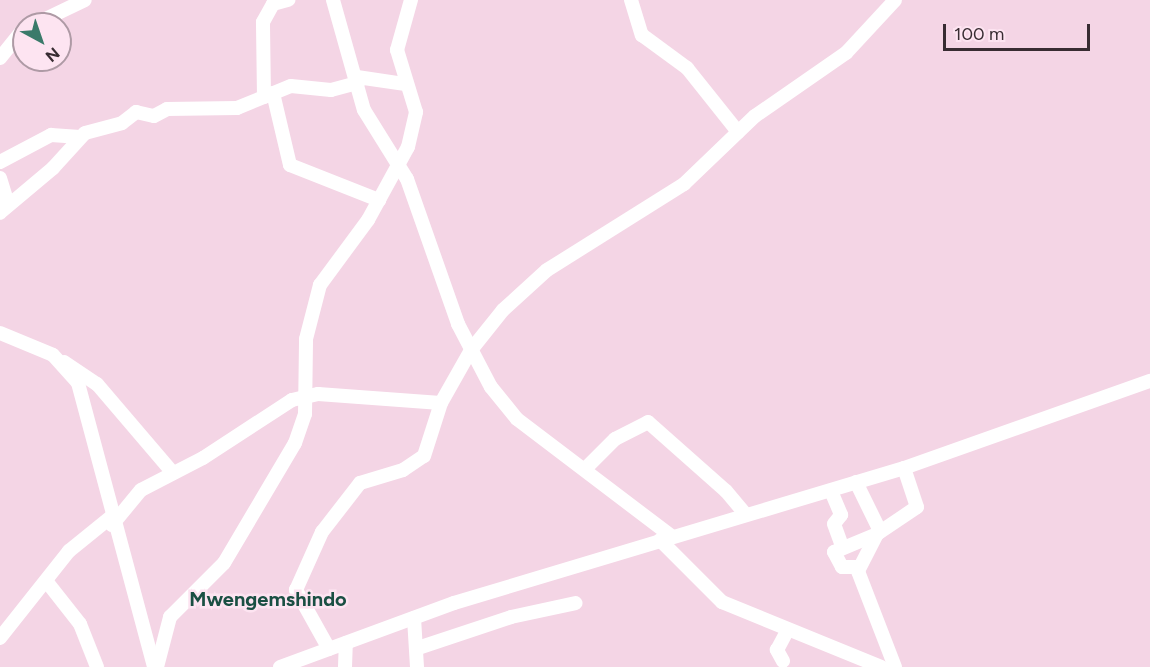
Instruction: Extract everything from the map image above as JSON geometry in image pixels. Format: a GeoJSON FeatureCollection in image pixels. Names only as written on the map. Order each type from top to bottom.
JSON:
{"type":"FeatureCollection","features":[{"type":"Feature","properties":{"kind":"street"},"geometry":{"type":"LineString","coordinates":[[60,12],[85,0]]}},
{"type":"Feature","properties":{"kind":"street"},"geometry":{"type":"LineString","coordinates":[[288,0],[273,4],[262,22],[268,95],[290,165],[379,200]]}},
{"type":"Feature","properties":{"kind":"street"},"geometry":{"type":"LineString","coordinates":[[333,0],[370,124],[398,166],[471,350],[495,394],[517,419],[586,468],[665,538],[722,602],[788,631],[881,667]]}},
{"type":"Feature","properties":{"kind":"street"},"geometry":{"type":"LineString","coordinates":[[155,667],[171,617],[224,563],[295,443],[305,396],[306,339],[320,285],[379,200],[398,166],[416,125],[397,50],[411,0]]}},
{"type":"Feature","properties":{"kind":"street"},"geometry":{"type":"LineString","coordinates":[[631,0],[642,35],[687,68],[738,132]]}},
{"type":"Feature","properties":{"kind":"street"},"geometry":{"type":"LineString","coordinates":[[329,649],[298,598],[298,581],[322,532],[354,488],[424,456],[441,403],[471,350],[547,270],[671,193],[738,132],[846,53],[895,0]]}},
{"type":"Feature","properties":{"kind":"street"},"geometry":{"type":"LineString","coordinates":[[0,58],[12,43]]}},
{"type":"Feature","properties":{"kind":"street"},"geometry":{"type":"LineString","coordinates":[[1,212],[47,174],[80,137],[136,112],[154,116],[167,109],[237,108],[296,86],[331,90],[358,80],[405,84]]}},
{"type":"Feature","properties":{"kind":"street"},"geometry":{"type":"LineString","coordinates":[[0,155],[0,161],[51,135],[80,137]]}},
{"type":"Feature","properties":{"kind":"street"},"geometry":{"type":"LineString","coordinates":[[0,178],[6,198],[1,212]]}},
{"type":"Feature","properties":{"kind":"street"},"geometry":{"type":"LineString","coordinates":[[0,333],[62,362],[75,365],[98,384],[173,473]]}},
{"type":"Feature","properties":{"kind":"street"},"geometry":{"type":"LineString","coordinates":[[62,362],[81,392],[112,520],[155,667]]}},
{"type":"Feature","properties":{"kind":"street"},"geometry":{"type":"LineString","coordinates":[[280,667],[414,618],[665,538],[903,468],[1150,381]]}},
{"type":"Feature","properties":{"kind":"street"},"geometry":{"type":"LineString","coordinates":[[0,638],[5,621],[47,582],[69,551],[112,520],[130,498],[271,411],[305,396],[441,403]]}},
{"type":"Feature","properties":{"kind":"street"},"geometry":{"type":"LineString","coordinates":[[586,468],[615,439],[648,422],[726,491],[745,514]]}},
{"type":"Feature","properties":{"kind":"street"},"geometry":{"type":"LineString","coordinates":[[859,567],[841,565],[834,552],[842,546],[879,532],[917,507],[903,468]]}},
{"type":"Feature","properties":{"kind":"street"},"geometry":{"type":"LineString","coordinates":[[856,482],[879,532]]}},
{"type":"Feature","properties":{"kind":"street"},"geometry":{"type":"LineString","coordinates":[[831,491],[841,515],[834,524],[842,546]]}},
{"type":"Feature","properties":{"kind":"street"},"geometry":{"type":"LineString","coordinates":[[879,532],[859,567],[895,667]]}},
{"type":"Feature","properties":{"kind":"street"},"geometry":{"type":"LineString","coordinates":[[47,582],[80,624],[97,667]]}},
{"type":"Feature","properties":{"kind":"street"},"geometry":{"type":"LineString","coordinates":[[418,648],[576,603]]}},
{"type":"Feature","properties":{"kind":"street"},"geometry":{"type":"LineString","coordinates":[[414,618],[418,648],[417,667]]}},
{"type":"Feature","properties":{"kind":"street"},"geometry":{"type":"LineString","coordinates":[[783,661],[777,650],[788,631]]}},
{"type":"Feature","properties":{"kind":"street"},"geometry":{"type":"LineString","coordinates":[[345,667],[346,643]]}},
{"type":"Feature","properties":{"kind":"district","name":"Mwengemshindo"},"geometry":{"type":"Point","coordinates":[268,599]}}]}
